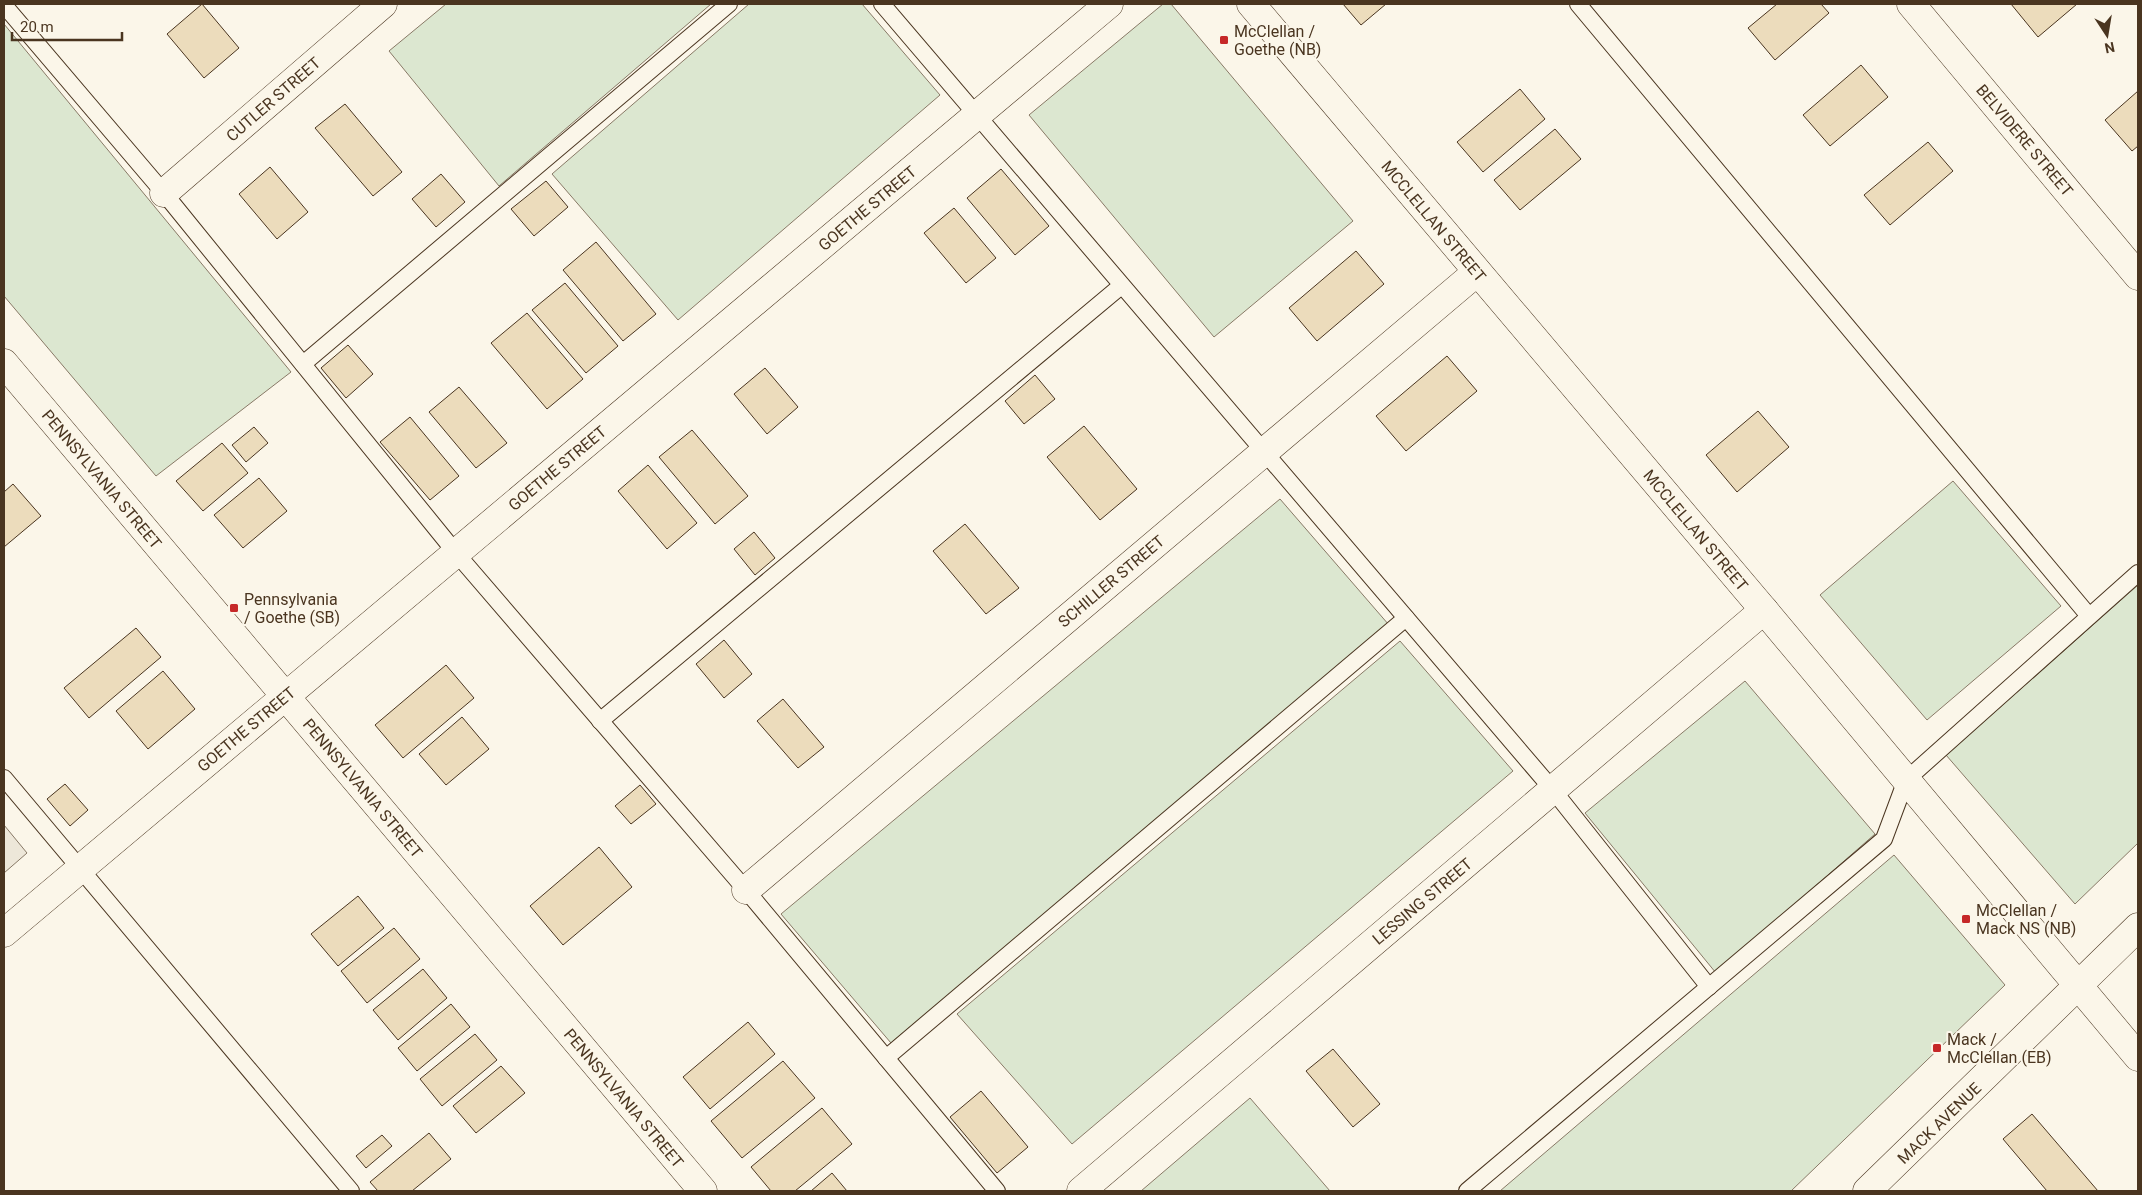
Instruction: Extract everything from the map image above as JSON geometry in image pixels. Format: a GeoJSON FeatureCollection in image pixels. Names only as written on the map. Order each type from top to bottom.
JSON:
{"type":"FeatureCollection","features":[{"type":"Feature","properties":{"kind":"street","name":"CUTLER STREET"},"geometry":{"type":"LineString","coordinates":[[164,193],[383,4]]}},
{"type":"Feature","properties":{"kind":"street","name":"GOETHE STREET"},"geometry":{"type":"LineString","coordinates":[[4,933],[1109,4]]}},
{"type":"Feature","properties":{"kind":"street","name":"MCCLELLAN STREET"},"geometry":{"type":"LineString","coordinates":[[1251,4],[1764,610],[2138,1057]]}},
{"type":"Feature","properties":{"kind":"street","name":"BELVIDERE STREET"},"geometry":{"type":"LineString","coordinates":[[1911,4],[2138,276]]}},
{"type":"Feature","properties":{"kind":"street","name":"SCHILLER STREET"},"geometry":{"type":"LineString","coordinates":[[746,890],[1477,272]]}},
{"type":"Feature","properties":{"kind":"street","name":"PENNSYLVANIA STREET"},"geometry":{"type":"LineString","coordinates":[[4,363],[702,1191]]}},
{"type":"Feature","properties":{"kind":"street","name":"LESSING STREET"},"geometry":{"type":"LineString","coordinates":[[1080,1191],[1764,610]]}},
{"type":"Feature","properties":{"kind":"street","name":"MACK AVENUE"},"geometry":{"type":"LineString","coordinates":[[1867,1191],[2138,927]]}},
{"type":"Feature","properties":{"kind":"lane"},"geometry":{"type":"LineString","coordinates":[[303,364],[729,4]]}},
{"type":"Feature","properties":{"kind":"lane"},"geometry":{"type":"LineString","coordinates":[[882,4],[1553,790],[1709,986]]}},
{"type":"Feature","properties":{"kind":"lane"},"geometry":{"type":"LineString","coordinates":[[1578,4],[2089,616]]}},
{"type":"Feature","properties":{"kind":"lane"},"geometry":{"type":"LineString","coordinates":[[4,5],[164,193],[456,553],[746,890],[998,1191]]}},
{"type":"Feature","properties":{"kind":"lane"},"geometry":{"type":"LineString","coordinates":[[600,721],[1121,286]]}},
{"type":"Feature","properties":{"kind":"lane"},"geometry":{"type":"LineString","coordinates":[[1467,1191],[1884,839],[1906,780],[2138,573]]}},
{"type":"Feature","properties":{"kind":"lane"},"geometry":{"type":"LineString","coordinates":[[886,1058],[1406,618]]}},
{"type":"Feature","properties":{"kind":"lane"},"geometry":{"type":"LineString","coordinates":[[4,778],[350,1191]]}},
{"type":"Feature","properties":{"kind":"green space"},"geometry":{"type":"Polygon","coordinates":[[[446,4],[711,4],[499,186],[389,51],[446,4]]]}},
{"type":"Feature","properties":{"kind":"green space"},"geometry":{"type":"Polygon","coordinates":[[[749,4],[862,4],[940,95],[678,320],[552,174],[749,4]]]}},
{"type":"Feature","properties":{"kind":"green space"},"geometry":{"type":"Polygon","coordinates":[[[1163,4],[1171,4],[1353,221],[1214,337],[1029,115],[1163,4]]]}},
{"type":"Feature","properties":{"kind":"green space"},"geometry":{"type":"Polygon","coordinates":[[[4,24],[291,372],[156,476],[4,296],[4,24]]]}},
{"type":"Feature","properties":{"kind":"green space"},"geometry":{"type":"Polygon","coordinates":[[[1953,481],[2061,606],[1927,720],[1820,595],[1953,481]]]}},
{"type":"Feature","properties":{"kind":"green space"},"geometry":{"type":"Polygon","coordinates":[[[1280,499],[1389,625],[891,1043],[781,914],[1280,499]]]}},
{"type":"Feature","properties":{"kind":"green space"},"geometry":{"type":"Polygon","coordinates":[[[2138,585],[2138,843],[2075,904],[1946,755],[2138,585]]]}},
{"type":"Feature","properties":{"kind":"green space"},"geometry":{"type":"Polygon","coordinates":[[[1400,641],[1513,771],[1072,1144],[957,1014],[1400,641]]]}},
{"type":"Feature","properties":{"kind":"green space"},"geometry":{"type":"Polygon","coordinates":[[[1745,681],[1875,834],[1716,973],[1585,813],[1745,681]]]}},
{"type":"Feature","properties":{"kind":"green space"},"geometry":{"type":"Polygon","coordinates":[[[1894,855],[2005,985],[1791,1191],[1500,1191],[1894,855]]]}},
{"type":"Feature","properties":{"kind":"green space"},"geometry":{"type":"Polygon","coordinates":[[[1250,1098],[1330,1191],[1141,1191],[1250,1098]]]}},
{"type":"Feature","properties":{"kind":"shaded area"},"geometry":{"type":"Polygon","coordinates":[[[4,825],[27,853],[4,873],[4,825]]]}},
{"type":"Feature","properties":{"kind":"building"},"geometry":{"type":"Polygon","coordinates":[[[202,4],[239,48],[204,78],[167,34],[202,4]]]}},
{"type":"Feature","properties":{"kind":"building"},"geometry":{"type":"Polygon","coordinates":[[[1343,4],[1386,4],[1361,25],[1343,4]]]}},
{"type":"Feature","properties":{"kind":"building"},"geometry":{"type":"Polygon","coordinates":[[[1777,4],[1821,4],[1829,13],[1775,60],[1748,28],[1777,4]]]}},
{"type":"Feature","properties":{"kind":"building"},"geometry":{"type":"Polygon","coordinates":[[[2011,4],[2077,4],[2038,37],[2011,4]]]}},
{"type":"Feature","properties":{"kind":"building"},"geometry":{"type":"Polygon","coordinates":[[[1861,65],[1888,97],[1830,146],[1803,115],[1861,65]]]}},
{"type":"Feature","properties":{"kind":"building"},"geometry":{"type":"Polygon","coordinates":[[[1520,89],[1545,119],[1483,172],[1457,142],[1520,89]]]}},
{"type":"Feature","properties":{"kind":"building"},"geometry":{"type":"Polygon","coordinates":[[[2138,91],[2138,146],[2132,151],[2105,120],[2138,91]]]}},
{"type":"Feature","properties":{"kind":"building"},"geometry":{"type":"Polygon","coordinates":[[[345,104],[402,172],[373,196],[315,128],[345,104]]]}},
{"type":"Feature","properties":{"kind":"building"},"geometry":{"type":"Polygon","coordinates":[[[1555,129],[1581,159],[1520,210],[1494,180],[1555,129]]]}},
{"type":"Feature","properties":{"kind":"building"},"geometry":{"type":"Polygon","coordinates":[[[1928,142],[1953,171],[1890,225],[1864,195],[1928,142]]]}},
{"type":"Feature","properties":{"kind":"building"},"geometry":{"type":"Polygon","coordinates":[[[270,167],[308,212],[277,239],[239,194],[270,167]]]}},
{"type":"Feature","properties":{"kind":"building"},"geometry":{"type":"Polygon","coordinates":[[[1001,169],[1049,226],[1015,255],[967,198],[1001,169]]]}},
{"type":"Feature","properties":{"kind":"building"},"geometry":{"type":"Polygon","coordinates":[[[441,174],[465,202],[436,227],[412,199],[441,174]]]}},
{"type":"Feature","properties":{"kind":"building"},"geometry":{"type":"Polygon","coordinates":[[[546,181],[568,207],[534,236],[511,209],[546,181]]]}},
{"type":"Feature","properties":{"kind":"building"},"geometry":{"type":"Polygon","coordinates":[[[954,208],[996,258],[966,283],[924,233],[954,208]]]}},
{"type":"Feature","properties":{"kind":"building"},"geometry":{"type":"Polygon","coordinates":[[[596,242],[656,314],[623,341],[563,270],[596,242]]]}},
{"type":"Feature","properties":{"kind":"building"},"geometry":{"type":"Polygon","coordinates":[[[1356,251],[1384,284],[1317,341],[1289,308],[1356,251]]]}},
{"type":"Feature","properties":{"kind":"building"},"geometry":{"type":"Polygon","coordinates":[[[565,283],[618,346],[586,373],[532,310],[565,283]]]}},
{"type":"Feature","properties":{"kind":"building"},"geometry":{"type":"Polygon","coordinates":[[[527,313],[583,379],[547,409],[491,343],[527,313]]]}},
{"type":"Feature","properties":{"kind":"building"},"geometry":{"type":"Polygon","coordinates":[[[348,345],[373,374],[346,398],[321,368],[348,345]]]}},
{"type":"Feature","properties":{"kind":"building"},"geometry":{"type":"Polygon","coordinates":[[[1447,356],[1477,391],[1406,451],[1376,416],[1447,356]]]}},
{"type":"Feature","properties":{"kind":"building"},"geometry":{"type":"Polygon","coordinates":[[[765,368],[798,407],[767,434],[734,394],[765,368]]]}},
{"type":"Feature","properties":{"kind":"building"},"geometry":{"type":"Polygon","coordinates":[[[1035,375],[1055,399],[1024,424],[1005,401],[1035,375]]]}},
{"type":"Feature","properties":{"kind":"building"},"geometry":{"type":"Polygon","coordinates":[[[459,387],[507,443],[476,468],[429,412],[459,387]]]}},
{"type":"Feature","properties":{"kind":"building"},"geometry":{"type":"Polygon","coordinates":[[[1758,411],[1789,447],[1737,492],[1706,455],[1758,411]]]}},
{"type":"Feature","properties":{"kind":"building"},"geometry":{"type":"Polygon","coordinates":[[[410,417],[459,476],[430,500],[380,442],[410,417]]]}},
{"type":"Feature","properties":{"kind":"building"},"geometry":{"type":"Polygon","coordinates":[[[1084,426],[1137,489],[1100,520],[1047,457],[1084,426]]]}},
{"type":"Feature","properties":{"kind":"building"},"geometry":{"type":"Polygon","coordinates":[[[254,427],[268,443],[246,462],[232,445],[254,427]]]}},
{"type":"Feature","properties":{"kind":"building"},"geometry":{"type":"Polygon","coordinates":[[[692,430],[748,496],[715,524],[659,457],[692,430]]]}},
{"type":"Feature","properties":{"kind":"building"},"geometry":{"type":"Polygon","coordinates":[[[222,443],[248,473],[203,511],[176,481],[222,443]]]}},
{"type":"Feature","properties":{"kind":"building"},"geometry":{"type":"Polygon","coordinates":[[[648,465],[697,523],[667,549],[618,491],[648,465]]]}},
{"type":"Feature","properties":{"kind":"building"},"geometry":{"type":"Polygon","coordinates":[[[259,478],[287,511],[243,548],[214,515],[259,478]]]}},
{"type":"Feature","properties":{"kind":"building"},"geometry":{"type":"Polygon","coordinates":[[[13,484],[41,516],[4,547],[4,492],[13,484]]]}},
{"type":"Feature","properties":{"kind":"building"},"geometry":{"type":"Polygon","coordinates":[[[965,524],[1019,588],[986,614],[933,551],[965,524]]]}},
{"type":"Feature","properties":{"kind":"building"},"geometry":{"type":"Polygon","coordinates":[[[754,532],[775,558],[755,575],[734,549],[754,532]]]}},
{"type":"Feature","properties":{"kind":"building"},"geometry":{"type":"Polygon","coordinates":[[[136,628],[161,657],[89,718],[64,688],[136,628]]]}},
{"type":"Feature","properties":{"kind":"building"},"geometry":{"type":"Polygon","coordinates":[[[724,640],[752,674],[724,698],[696,664],[724,640]]]}},
{"type":"Feature","properties":{"kind":"building"},"geometry":{"type":"Polygon","coordinates":[[[446,665],[474,698],[403,758],[375,725],[446,665]]]}},
{"type":"Feature","properties":{"kind":"building"},"geometry":{"type":"Polygon","coordinates":[[[163,671],[195,709],[148,749],[116,711],[163,671]]]}},
{"type":"Feature","properties":{"kind":"building"},"geometry":{"type":"Polygon","coordinates":[[[783,699],[824,747],[798,768],[757,721],[783,699]]]}},
{"type":"Feature","properties":{"kind":"building"},"geometry":{"type":"Polygon","coordinates":[[[462,717],[489,749],[446,785],[419,754],[462,717]]]}},
{"type":"Feature","properties":{"kind":"building"},"geometry":{"type":"Polygon","coordinates":[[[65,784],[88,810],[70,826],[47,799],[65,784]]]}},
{"type":"Feature","properties":{"kind":"building"},"geometry":{"type":"Polygon","coordinates":[[[640,785],[656,804],[631,824],[615,806],[640,785]]]}},
{"type":"Feature","properties":{"kind":"building"},"geometry":{"type":"Polygon","coordinates":[[[599,847],[632,887],[563,945],[530,906],[599,847]]]}},
{"type":"Feature","properties":{"kind":"building"},"geometry":{"type":"Polygon","coordinates":[[[358,896],[384,928],[338,966],[311,934],[358,896]]]}},
{"type":"Feature","properties":{"kind":"building"},"geometry":{"type":"Polygon","coordinates":[[[394,928],[420,959],[367,1003],[341,971],[394,928]]]}},
{"type":"Feature","properties":{"kind":"building"},"geometry":{"type":"Polygon","coordinates":[[[423,969],[447,998],[398,1040],[373,1010],[423,969]]]}},
{"type":"Feature","properties":{"kind":"building"},"geometry":{"type":"Polygon","coordinates":[[[451,1004],[470,1027],[417,1071],[398,1048],[451,1004]]]}},
{"type":"Feature","properties":{"kind":"building"},"geometry":{"type":"Polygon","coordinates":[[[748,1022],[775,1054],[710,1109],[683,1077],[748,1022]]]}},
{"type":"Feature","properties":{"kind":"building"},"geometry":{"type":"Polygon","coordinates":[[[475,1034],[497,1060],[442,1106],[420,1079],[475,1034]]]}},
{"type":"Feature","properties":{"kind":"building"},"geometry":{"type":"Polygon","coordinates":[[[1333,1049],[1380,1104],[1353,1127],[1306,1071],[1333,1049]]]}},
{"type":"Feature","properties":{"kind":"building"},"geometry":{"type":"Polygon","coordinates":[[[783,1061],[815,1098],[742,1158],[711,1121],[783,1061]]]}},
{"type":"Feature","properties":{"kind":"building"},"geometry":{"type":"Polygon","coordinates":[[[501,1066],[525,1093],[476,1133],[453,1106],[501,1066]]]}},
{"type":"Feature","properties":{"kind":"building"},"geometry":{"type":"Polygon","coordinates":[[[981,1091],[1028,1147],[997,1173],[950,1117],[981,1091]]]}},
{"type":"Feature","properties":{"kind":"building"},"geometry":{"type":"Polygon","coordinates":[[[822,1108],[852,1144],[795,1191],[771,1191],[751,1167],[822,1108]]]}},
{"type":"Feature","properties":{"kind":"building"},"geometry":{"type":"Polygon","coordinates":[[[2032,1114],[2098,1191],[2047,1191],[2003,1139],[2032,1114]]]}},
{"type":"Feature","properties":{"kind":"building"},"geometry":{"type":"Polygon","coordinates":[[[429,1133],[451,1159],[412,1191],[378,1191],[370,1182],[429,1133]]]}},
{"type":"Feature","properties":{"kind":"building"},"geometry":{"type":"Polygon","coordinates":[[[382,1135],[392,1146],[366,1168],[356,1156],[382,1135]]]}},
{"type":"Feature","properties":{"kind":"building"},"geometry":{"type":"Polygon","coordinates":[[[832,1173],[847,1191],[811,1191],[832,1173]]]}},
{"type":"Feature","properties":{"kind":"place","name":"McClellan / Goethe (NB)"},"geometry":{"type":"Point","coordinates":[1224,40]}},
{"type":"Feature","properties":{"kind":"place","name":"Pennsylvania / Goethe (SB)"},"geometry":{"type":"Point","coordinates":[234,608]}},
{"type":"Feature","properties":{"kind":"place","name":"McClellan / Mack NS (NB)"},"geometry":{"type":"Point","coordinates":[1966,919]}},
{"type":"Feature","properties":{"kind":"place","name":"Mack / McClellan (EB)"},"geometry":{"type":"Point","coordinates":[1937,1048]}}]}
